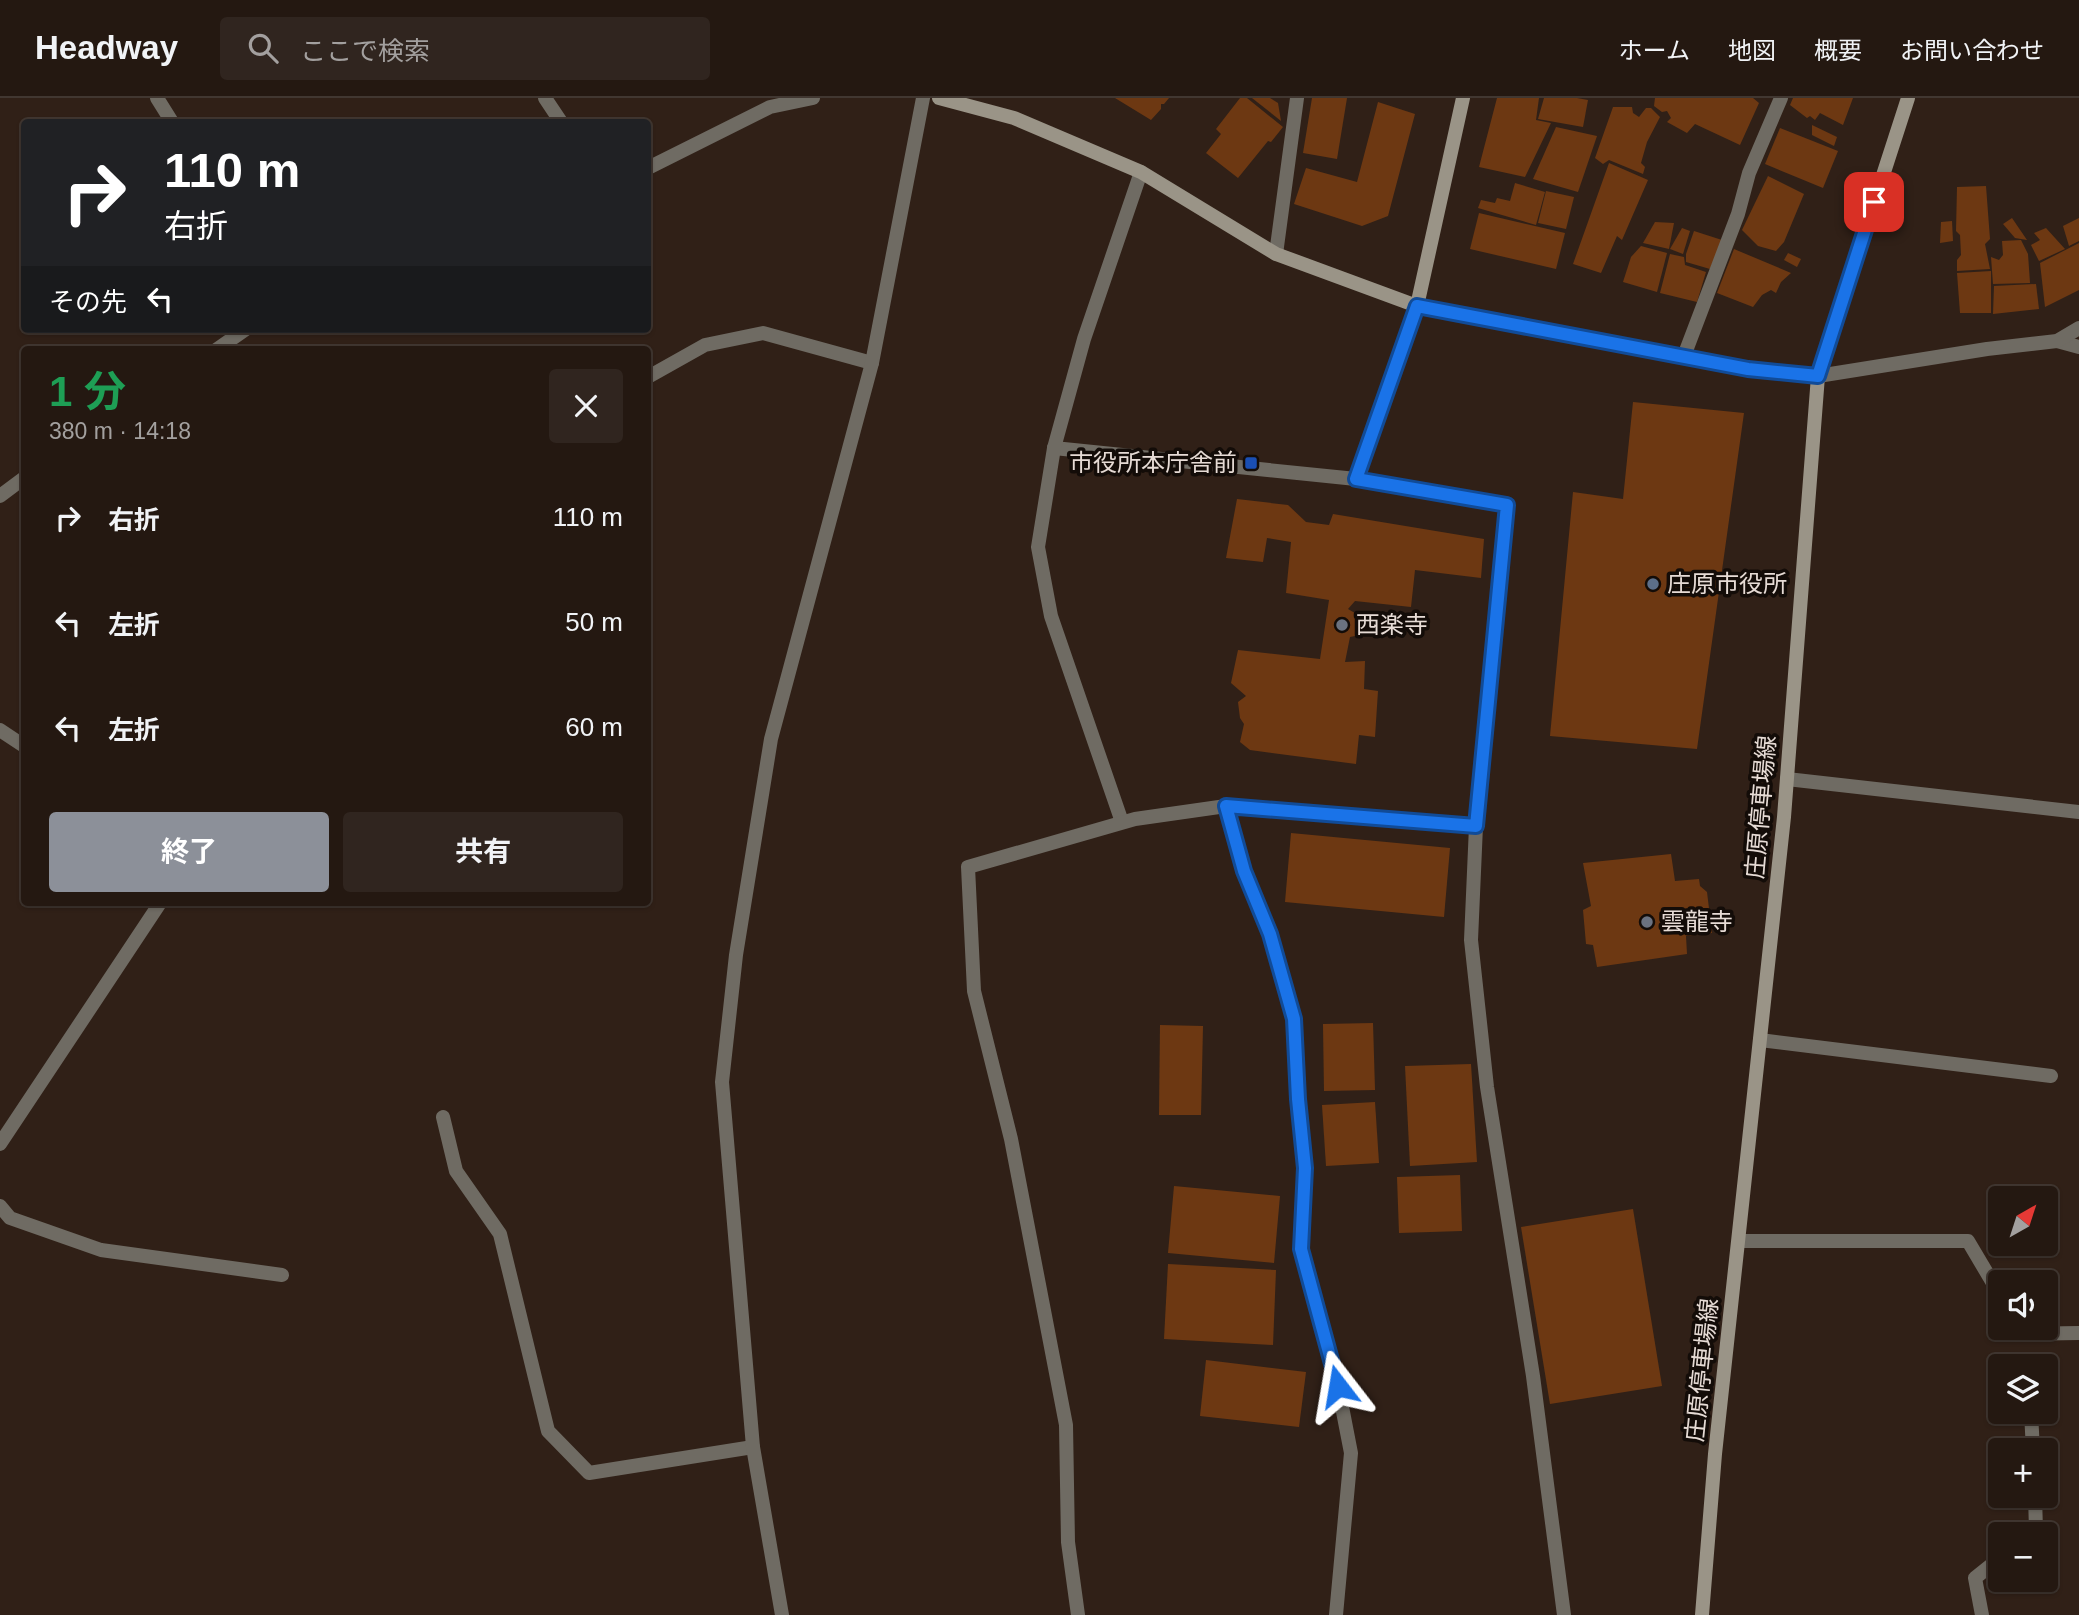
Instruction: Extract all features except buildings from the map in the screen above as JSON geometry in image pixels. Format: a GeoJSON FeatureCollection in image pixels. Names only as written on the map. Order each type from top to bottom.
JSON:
{"type":"FeatureCollection","features":[{"type":"Feature","properties":{"kind":"main road"},"geometry":{"type":"LineString","coordinates":[[939,98],[1014,118],[1141,172],[1276,254],[1417,306],[1748,369],[1818,376]]}},
{"type":"Feature","properties":{"kind":"main road"},"geometry":{"type":"LineString","coordinates":[[1417,306],[1463,98]]}},
{"type":"Feature","properties":{"kind":"main road","name":"庄原停車場線"},"geometry":{"type":"LineString","coordinates":[[1702,1615],[1716,1454],[1787,779],[1818,376],[1908,98]]}},
{"type":"Feature","properties":{"kind":"street"},"geometry":{"type":"LineString","coordinates":[[157,98],[170,119]]}},
{"type":"Feature","properties":{"kind":"street"},"geometry":{"type":"LineString","coordinates":[[545,98],[559,119]]}},
{"type":"Feature","properties":{"kind":"street"},"geometry":{"type":"LineString","coordinates":[[651,167],[770,107],[813,98]]}},
{"type":"Feature","properties":{"kind":"street"},"geometry":{"type":"LineString","coordinates":[[782,1615],[753,1447],[722,1082],[733,980],[771,738],[872,363],[923,98]]}},
{"type":"Feature","properties":{"kind":"street"},"geometry":{"type":"LineString","coordinates":[[1276,254],[1297,98]]}},
{"type":"Feature","properties":{"kind":"street"},"geometry":{"type":"LineString","coordinates":[[1684,356],[1738,214],[1749,173],[1782,98]]}},
{"type":"Feature","properties":{"kind":"street"},"geometry":{"type":"LineString","coordinates":[[1122,822],[1051,616],[1038,547],[1054,448],[1084,339],[1141,172]]}},
{"type":"Feature","properties":{"kind":"street"},"geometry":{"type":"LineString","coordinates":[[1356,479],[1417,306]]}},
{"type":"Feature","properties":{"kind":"street"},"geometry":{"type":"LineString","coordinates":[[2057,341],[2079,328]]}},
{"type":"Feature","properties":{"kind":"street"},"geometry":{"type":"LineString","coordinates":[[222,346],[240,333]]}},
{"type":"Feature","properties":{"kind":"street"},"geometry":{"type":"LineString","coordinates":[[651,375],[705,345],[763,333],[872,363]]}},
{"type":"Feature","properties":{"kind":"street"},"geometry":{"type":"LineString","coordinates":[[1818,376],[1987,349],[2057,341],[2079,347]]}},
{"type":"Feature","properties":{"kind":"street"},"geometry":{"type":"LineString","coordinates":[[1054,448],[1356,479],[1507,505],[1476,826],[1471,940],[1487,1087],[1533,1376],[1564,1615]]}},
{"type":"Feature","properties":{"kind":"street"},"geometry":{"type":"LineString","coordinates":[[0,495],[21,480]]}},
{"type":"Feature","properties":{"kind":"street"},"geometry":{"type":"LineString","coordinates":[[0,730],[21,744]]}},
{"type":"Feature","properties":{"kind":"street"},"geometry":{"type":"LineString","coordinates":[[1787,779],[2079,812]]}},
{"type":"Feature","properties":{"kind":"street"},"geometry":{"type":"LineString","coordinates":[[1078,1615],[1068,1542],[1066,1425],[1011,1139],[974,990],[968,866],[1122,822],[1226,806],[1476,826]]}},
{"type":"Feature","properties":{"kind":"street"},"geometry":{"type":"LineString","coordinates":[[1226,806],[1244,871],[1270,934],[1294,1019],[1305,1168],[1301,1249],[1338,1386],[1350,1453],[1336,1615]]}},
{"type":"Feature","properties":{"kind":"street"},"geometry":{"type":"LineString","coordinates":[[0,1144],[158,906]]}},
{"type":"Feature","properties":{"kind":"street"},"geometry":{"type":"LineString","coordinates":[[1760,1040],[2051,1076]]}},
{"type":"Feature","properties":{"kind":"street"},"geometry":{"type":"LineString","coordinates":[[443,1117],[456,1171],[499,1234],[548,1431],[589,1473],[753,1447]]}},
{"type":"Feature","properties":{"kind":"street"},"geometry":{"type":"LineString","coordinates":[[0,1206],[10,1218],[101,1250],[282,1275]]}},
{"type":"Feature","properties":{"kind":"street"},"geometry":{"type":"LineString","coordinates":[[1739,1241],[1968,1241],[1988,1275]]}},
{"type":"Feature","properties":{"kind":"street"},"geometry":{"type":"LineString","coordinates":[[2058,1333],[2079,1333]]}},
{"type":"Feature","properties":{"kind":"street"},"geometry":{"type":"LineString","coordinates":[[1982,1615],[1975,1578],[1988,1568]]}},
{"type":"Feature","properties":{"kind":"place","name":"市役所本庁舎前"},"geometry":{"type":"Point","coordinates":[1251,463]}},
{"type":"Feature","properties":{"kind":"place","name":"庄原市役所"},"geometry":{"type":"Point","coordinates":[1653,584]}},
{"type":"Feature","properties":{"kind":"place","name":"西楽寺"},"geometry":{"type":"Point","coordinates":[1342,625]}},
{"type":"Feature","properties":{"kind":"place","name":"雲龍寺"},"geometry":{"type":"Point","coordinates":[1647,922]}},
{"type":"Feature","properties":{"kind":"route"},"geometry":{"type":"LineString","coordinates":[[1338,1386],[1301,1249],[1305,1168],[1294,1019],[1270,934],[1244,871],[1226,806],[1476,826],[1507,505],[1356,479],[1417,306],[1748,369],[1818,376],[1874,202]]}}]}
